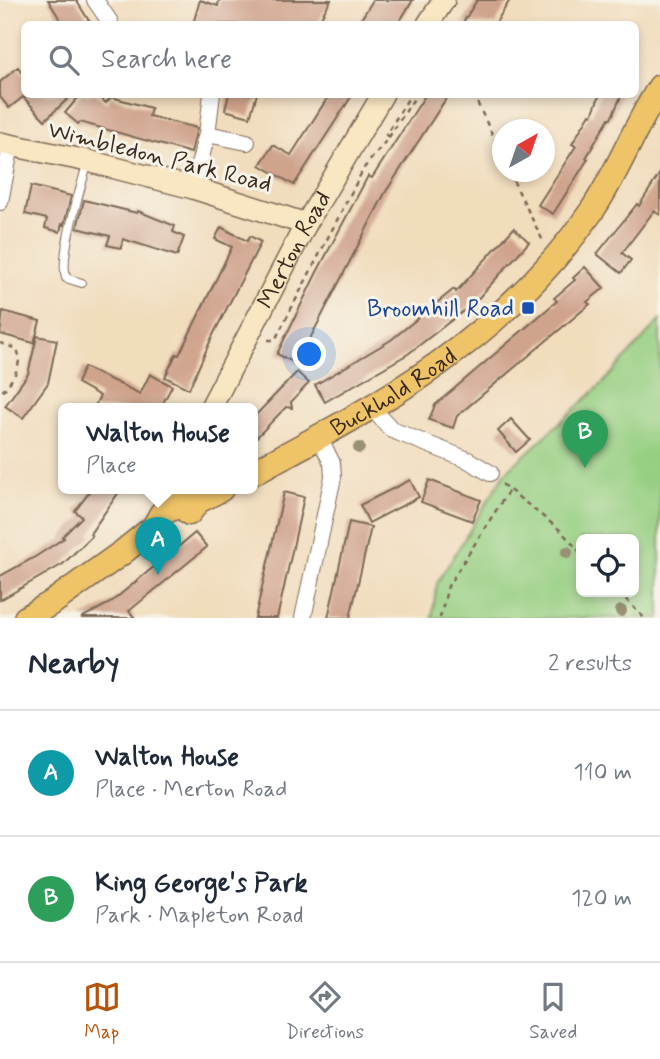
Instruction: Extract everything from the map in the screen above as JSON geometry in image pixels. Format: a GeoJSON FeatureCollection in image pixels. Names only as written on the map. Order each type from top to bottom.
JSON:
{"type":"FeatureCollection","features":[{"type":"Feature","properties":{"kind":"main road","name":"Buckhold Road"},"geometry":{"type":"LineString","coordinates":[[258,469],[372,408],[426,374],[478,335],[528,288],[591,212],[620,164],[660,87]]}},
{"type":"Feature","properties":{"kind":"main road"},"geometry":{"type":"LineString","coordinates":[[26,618],[82,582],[154,527],[172,498],[186,502],[194,495]]}},
{"type":"Feature","properties":{"kind":"main road"},"geometry":{"type":"LineString","coordinates":[[154,527],[169,526],[187,515],[194,495]]}},
{"type":"Feature","properties":{"kind":"street"},"geometry":{"type":"LineString","coordinates":[[95,0],[109,21]]}},
{"type":"Feature","properties":{"kind":"street"},"geometry":{"type":"LineString","coordinates":[[430,21],[444,0]]}},
{"type":"Feature","properties":{"kind":"street"},"geometry":{"type":"LineString","coordinates":[[192,188],[207,134],[212,98]]}},
{"type":"Feature","properties":{"kind":"street","name":"Merton Road"},"geometry":{"type":"LineString","coordinates":[[214,403],[306,223],[381,98]]}},
{"type":"Feature","properties":{"kind":"street"},"geometry":{"type":"LineString","coordinates":[[207,134],[247,142]]}},
{"type":"Feature","properties":{"kind":"street"},"geometry":{"type":"LineString","coordinates":[[0,202],[6,144]]}},
{"type":"Feature","properties":{"kind":"street","name":"Wimbledon Park Road"},"geometry":{"type":"LineString","coordinates":[[6,144],[88,161],[192,188],[306,223]]}},
{"type":"Feature","properties":{"kind":"street"},"geometry":{"type":"LineString","coordinates":[[372,408],[392,430],[468,460],[490,473]]}},
{"type":"Feature","properties":{"kind":"street"},"geometry":{"type":"LineString","coordinates":[[303,618],[333,477],[332,463],[319,437]]}},
{"type":"Feature","properties":{"kind":"lane"},"geometry":{"type":"LineString","coordinates":[[82,284],[66,278],[64,273],[66,248],[88,161]]}},
{"type":"Feature","properties":{"kind":"path"},"geometry":{"type":"LineString","coordinates":[[388,137],[386,135],[409,98]]}},
{"type":"Feature","properties":{"kind":"path"},"geometry":{"type":"LineString","coordinates":[[266,340],[275,340],[364,168],[414,98]]}},
{"type":"Feature","properties":{"kind":"path"},"geometry":{"type":"LineString","coordinates":[[474,98],[492,136]]}},
{"type":"Feature","properties":{"kind":"path"},"geometry":{"type":"LineString","coordinates":[[514,182],[545,246]]}},
{"type":"Feature","properties":{"kind":"path"},"geometry":{"type":"LineString","coordinates":[[0,343],[17,349],[20,358],[18,370],[0,394]]}},
{"type":"Feature","properties":{"kind":"path"},"geometry":{"type":"LineString","coordinates":[[490,473],[560,530],[576,548]]}},
{"type":"Feature","properties":{"kind":"path"},"geometry":{"type":"LineString","coordinates":[[440,618],[448,586],[509,490]]}},
{"type":"Feature","properties":{"kind":"path"},"geometry":{"type":"LineString","coordinates":[[624,597],[644,618]]}},
{"type":"Feature","properties":{"kind":"green space"},"geometry":{"type":"Polygon","coordinates":[[[660,320],[660,618],[432,618],[437,583],[505,473],[603,383],[660,320]]]}},
{"type":"Feature","properties":{"kind":"building"},"geometry":{"type":"Polygon","coordinates":[[[48,0],[76,0],[89,21],[61,21],[48,0]]]}},
{"type":"Feature","properties":{"kind":"building"},"geometry":{"type":"Polygon","coordinates":[[[200,0],[218,6],[219,0],[331,0],[319,21],[194,21],[200,0]]]}},
{"type":"Feature","properties":{"kind":"building"},"geometry":{"type":"Polygon","coordinates":[[[373,0],[413,0],[400,21],[360,21],[373,0]]]}},
{"type":"Feature","properties":{"kind":"building"},"geometry":{"type":"Polygon","coordinates":[[[477,0],[510,0],[497,21],[464,21],[477,0]]]}},
{"type":"Feature","properties":{"kind":"building"},"geometry":{"type":"Polygon","coordinates":[[[18,67],[21,71],[22,98],[9,108],[0,97],[0,82],[18,67]]]}},
{"type":"Feature","properties":{"kind":"building"},"geometry":{"type":"Polygon","coordinates":[[[24,98],[69,98],[45,120],[24,98]]]}},
{"type":"Feature","properties":{"kind":"building"},"geometry":{"type":"Polygon","coordinates":[[[78,98],[100,98],[106,103],[110,98],[115,98],[151,108],[149,116],[197,128],[191,153],[80,122],[78,124],[65,113],[78,98]]]}},
{"type":"Feature","properties":{"kind":"building"},"geometry":{"type":"Polygon","coordinates":[[[228,98],[256,98],[250,117],[225,110],[228,98]]]}},
{"type":"Feature","properties":{"kind":"building"},"geometry":{"type":"Polygon","coordinates":[[[327,98],[350,98],[294,185],[260,165],[273,145],[291,155],[327,98]]]}},
{"type":"Feature","properties":{"kind":"building"},"geometry":{"type":"Polygon","coordinates":[[[423,98],[446,98],[385,193],[297,364],[277,354],[368,176],[372,178],[423,98]]]}},
{"type":"Feature","properties":{"kind":"building"},"geometry":{"type":"Polygon","coordinates":[[[598,98],[620,98],[611,119],[609,118],[586,158],[588,159],[553,214],[538,205],[576,146],[572,144],[590,114],[592,115],[598,98]]]}},
{"type":"Feature","properties":{"kind":"building"},"geometry":{"type":"Polygon","coordinates":[[[660,173],[660,215],[654,211],[622,253],[631,260],[621,273],[597,254],[637,204],[639,206],[660,173]]]}},
{"type":"Feature","properties":{"kind":"building"},"geometry":{"type":"Polygon","coordinates":[[[31,186],[71,196],[60,232],[45,228],[47,219],[25,214],[31,186]]]}},
{"type":"Feature","properties":{"kind":"building"},"geometry":{"type":"Polygon","coordinates":[[[84,200],[137,213],[138,211],[175,226],[173,232],[184,237],[177,256],[123,239],[121,248],[107,245],[110,236],[77,228],[84,200]]]}},
{"type":"Feature","properties":{"kind":"building"},"geometry":{"type":"Polygon","coordinates":[[[221,227],[247,241],[250,236],[261,242],[213,335],[189,389],[165,377],[176,354],[179,355],[232,247],[215,239],[221,227]]]}},
{"type":"Feature","properties":{"kind":"building"},"geometry":{"type":"Polygon","coordinates":[[[514,228],[529,242],[475,302],[408,354],[325,402],[315,385],[391,340],[454,289],[456,292],[514,228]]]}},
{"type":"Feature","properties":{"kind":"building"},"geometry":{"type":"Polygon","coordinates":[[[585,267],[604,288],[587,302],[590,304],[457,416],[453,428],[429,420],[435,405],[557,301],[554,298],[575,280],[573,278],[585,267]]]}},
{"type":"Feature","properties":{"kind":"building"},"geometry":{"type":"Polygon","coordinates":[[[3,311],[40,321],[34,343],[0,334],[3,311]]]}},
{"type":"Feature","properties":{"kind":"building"},"geometry":{"type":"Polygon","coordinates":[[[37,336],[57,340],[48,383],[23,418],[5,406],[28,374],[37,336]]]}},
{"type":"Feature","properties":{"kind":"building"},"geometry":{"type":"Polygon","coordinates":[[[84,367],[140,394],[150,374],[172,386],[163,403],[96,403],[100,396],[77,383],[84,367]]]}},
{"type":"Feature","properties":{"kind":"building"},"geometry":{"type":"Polygon","coordinates":[[[297,372],[309,383],[291,402],[292,408],[286,407],[258,436],[258,413],[297,372]]]}},
{"type":"Feature","properties":{"kind":"building"},"geometry":{"type":"Polygon","coordinates":[[[511,419],[530,440],[516,452],[498,431],[511,419]]]}},
{"type":"Feature","properties":{"kind":"building"},"geometry":{"type":"Polygon","coordinates":[[[410,480],[419,497],[369,523],[360,505],[410,480]]]}},
{"type":"Feature","properties":{"kind":"building"},"geometry":{"type":"Polygon","coordinates":[[[429,480],[481,500],[472,521],[421,502],[429,480]]]}},
{"type":"Feature","properties":{"kind":"building"},"geometry":{"type":"Polygon","coordinates":[[[284,492],[304,497],[283,592],[277,618],[255,618],[284,492]]]}},
{"type":"Feature","properties":{"kind":"building"},"geometry":{"type":"Polygon","coordinates":[[[88,494],[118,494],[90,534],[92,536],[63,564],[0,600],[0,576],[64,538],[62,537],[82,517],[75,511],[88,494]]]}},
{"type":"Feature","properties":{"kind":"building"},"geometry":{"type":"Polygon","coordinates":[[[349,522],[371,527],[350,618],[328,618],[349,522]]]}},
{"type":"Feature","properties":{"kind":"building"},"geometry":{"type":"Polygon","coordinates":[[[195,533],[207,547],[129,611],[135,618],[81,618],[110,603],[195,533]]]}},
{"type":"Feature","properties":{"kind":"place","name":"Broomhill Road"},"geometry":{"type":"Point","coordinates":[528,308]}},
{"type":"Feature","properties":{"kind":"place","name":"King George's Park"},"geometry":{"type":"Point","coordinates":[585,468]}},
{"type":"Feature","properties":{"kind":"place","name":"Walton House"},"geometry":{"type":"Point","coordinates":[158,575]}}]}
